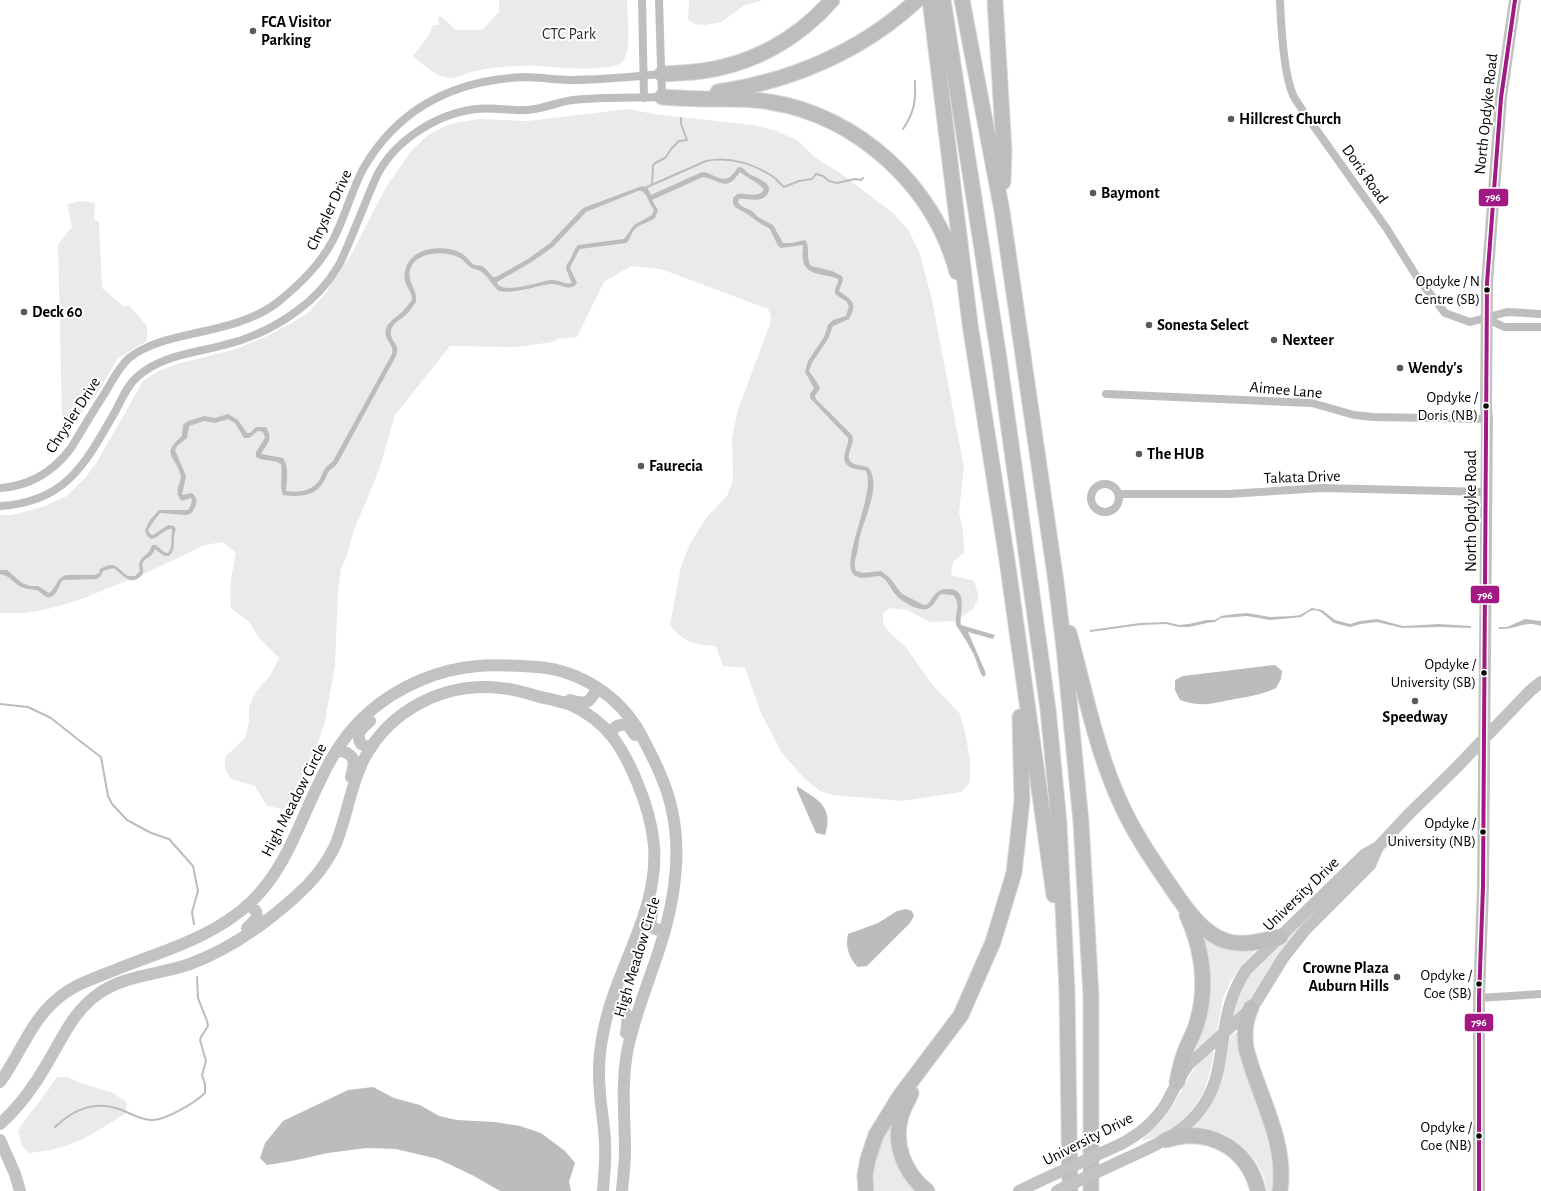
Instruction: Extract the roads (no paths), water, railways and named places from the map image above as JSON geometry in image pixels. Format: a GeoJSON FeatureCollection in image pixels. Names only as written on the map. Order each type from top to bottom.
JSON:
{"type":"FeatureCollection","features":[{"type":"Feature","properties":{"kind":"highway"},"geometry":{"type":"LineString","coordinates":[[662,74],[715,69],[759,55],[798,32],[832,0]]}},
{"type":"Feature","properties":{"kind":"highway"},"geometry":{"type":"LineString","coordinates":[[930,0],[970,324],[1007,560],[1067,991]]}},
{"type":"Feature","properties":{"kind":"highway"},"geometry":{"type":"LineString","coordinates":[[943,0],[999,358],[1048,709],[1059,823],[1067,991],[1070,1191]]}},
{"type":"Feature","properties":{"kind":"highway"},"geometry":{"type":"LineString","coordinates":[[962,0],[1002,211],[1056,582],[1081,822],[1090,987],[1091,1191]]}},
{"type":"Feature","properties":{"kind":"highway"},"geometry":{"type":"LineString","coordinates":[[995,0],[1004,150],[1002,211]]}},
{"type":"Feature","properties":{"kind":"highway"},"geometry":{"type":"LineString","coordinates":[[662,97],[733,90],[762,84],[806,69],[852,47],[879,30],[912,4]]}},
{"type":"Feature","properties":{"kind":"highway"},"geometry":{"type":"LineString","coordinates":[[662,97],[744,99],[785,105],[821,116],[866,142],[895,166],[920,196],[938,224],[953,256],[970,324]]}},
{"type":"Feature","properties":{"kind":"highway"},"geometry":{"type":"LineString","coordinates":[[866,1191],[868,1159],[876,1135],[900,1096],[961,1015],[993,942],[1014,873],[1022,800],[1022,732],[1007,560]]}},
{"type":"Feature","properties":{"kind":"highway"},"geometry":{"type":"LineString","coordinates":[[1056,582],[1101,754],[1126,816],[1142,843],[1181,901],[1204,928],[1214,936],[1226,941],[1241,943],[1249,943],[1280,937]]}},
{"type":"Feature","properties":{"kind":"highway"},"geometry":{"type":"LineString","coordinates":[[1177,1082],[1185,1052],[1198,1018],[1202,1001],[1203,981],[1202,964],[1198,944],[1181,901]]}},
{"type":"Feature","properties":{"kind":"highway"},"geometry":{"type":"LineString","coordinates":[[1250,1008],[1244,1036],[1246,1048],[1277,1137],[1281,1164],[1280,1191]]}},
{"type":"Feature","properties":{"kind":"highway"},"geometry":{"type":"LineString","coordinates":[[927,1062],[903,1109],[898,1134],[900,1150],[905,1165],[914,1179],[927,1191]]}},
{"type":"Feature","properties":{"kind":"highway"},"geometry":{"type":"LineString","coordinates":[[1166,1140],[1190,1135],[1208,1137],[1222,1143],[1236,1152],[1247,1164],[1255,1178],[1258,1191]]}},
{"type":"Feature","properties":{"kind":"street"},"geometry":{"type":"LineString","coordinates":[[642,0],[644,98]]}},
{"type":"Feature","properties":{"kind":"street"},"geometry":{"type":"LineString","coordinates":[[659,0],[662,97]]}},
{"type":"Feature","properties":{"kind":"street","name":"Doris Road"},"geometry":{"type":"LineString","coordinates":[[1280,0],[1289,80],[1297,102],[1387,229],[1417,277],[1445,313],[1470,322],[1507,312],[1541,314]]}},
{"type":"Feature","properties":{"kind":"street","name":"North Opdyke Road"},"geometry":{"type":"LineString","coordinates":[[1479,1191],[1479,998],[1483,887],[1488,419],[1486,407],[1487,282],[1501,98],[1516,0]]}},
{"type":"Feature","properties":{"kind":"street","name":"Chrysler Drive"},"geometry":{"type":"LineString","coordinates":[[0,488],[22,484],[37,479],[52,470],[63,459],[72,448],[115,375],[128,359],[149,346],[168,339],[227,326],[253,316],[276,303],[302,281],[320,262],[333,239],[363,170],[380,146],[404,119],[417,108],[448,92],[486,82],[524,77],[569,80],[662,74]]}},
{"type":"Feature","properties":{"kind":"street","name":"Chrysler Drive"},"geometry":{"type":"LineString","coordinates":[[0,506],[23,503],[38,498],[51,492],[74,475],[84,464],[94,448],[128,388],[137,377],[152,366],[181,355],[225,345],[255,335],[284,320],[310,300],[322,288],[338,267],[375,179],[386,162],[399,146],[429,124],[447,116],[473,109],[494,108],[528,110],[574,100],[662,97]]}},
{"type":"Feature","properties":{"kind":"street"},"geometry":{"type":"LineString","coordinates":[[1486,318],[1504,327],[1541,327]]}},
{"type":"Feature","properties":{"kind":"street","name":"Aimee Lane"},"geometry":{"type":"LineString","coordinates":[[1106,394],[1312,403],[1354,415],[1373,417],[1488,419]]}},
{"type":"Feature","properties":{"kind":"street","name":"Takata Drive"},"geometry":{"type":"LineString","coordinates":[[1118,494],[1228,494],[1322,488],[1487,492]]}},
{"type":"Feature","properties":{"kind":"street","name":"High Meadow Circle"},"geometry":{"type":"LineString","coordinates":[[0,1082],[40,1017],[57,999],[68,991],[90,980],[202,936],[247,906],[268,883],[278,868],[322,775],[342,739],[371,709],[405,688],[437,674],[459,668],[492,666],[544,668],[575,676],[597,688],[615,701],[633,721],[664,783],[676,826],[677,843],[671,905],[665,930],[633,1027],[627,1054],[623,1084],[625,1155],[622,1191]]}},
{"type":"Feature","properties":{"kind":"street","name":"University Drive"},"geometry":{"type":"LineString","coordinates":[[1057,1191],[1166,1140],[1189,1123],[1206,1101],[1216,1078],[1230,1002],[1239,981],[1252,963],[1364,855],[1378,847],[1530,691],[1541,682]]}},
{"type":"Feature","properties":{"kind":"street"},"geometry":{"type":"LineString","coordinates":[[503,688],[519,685],[580,703],[585,703],[591,700],[597,688]]}},
{"type":"Feature","properties":{"kind":"street","name":"High Meadow Circle"},"geometry":{"type":"LineString","coordinates":[[0,1124],[14,1111],[34,1084],[50,1060],[69,1024],[87,1002],[120,982],[190,964],[233,944],[283,908],[308,885],[318,873],[334,848],[360,769],[371,748],[390,724],[406,711],[435,696],[459,689],[486,687],[503,688],[571,705],[594,718],[611,735],[625,754],[644,799],[652,830],[654,863],[650,895],[646,911],[609,1008],[603,1031],[600,1064],[600,1094],[605,1144],[603,1191]]}},
{"type":"Feature","properties":{"kind":"street"},"geometry":{"type":"LineString","coordinates":[[371,748],[361,744],[358,739],[358,734],[361,729],[400,696],[405,688]]}},
{"type":"Feature","properties":{"kind":"street"},"geometry":{"type":"LineString","coordinates":[[611,735],[612,730],[618,725],[626,724],[634,734],[654,775],[664,783]]}},
{"type":"Feature","properties":{"kind":"street"},"geometry":{"type":"LineString","coordinates":[[334,848],[337,820],[354,767],[354,761],[351,755],[344,751],[337,750]]}},
{"type":"Feature","properties":{"kind":"street","name":"University Drive"},"geometry":{"type":"LineString","coordinates":[[1020,1191],[1121,1144],[1138,1134],[1154,1121],[1167,1102],[1177,1082],[1195,1058],[1250,1008],[1294,944],[1306,929],[1370,865],[1378,847]]}},
{"type":"Feature","properties":{"kind":"street"},"geometry":{"type":"LineString","coordinates":[[654,848],[661,865],[650,924],[654,929],[665,930]]}},
{"type":"Feature","properties":{"kind":"street"},"geometry":{"type":"LineString","coordinates":[[190,964],[212,948],[240,933],[253,923],[257,918],[256,911],[254,908],[247,906]]}},
{"type":"Feature","properties":{"kind":"street"},"geometry":{"type":"LineString","coordinates":[[1479,998],[1541,994]]}},
{"type":"Feature","properties":{"kind":"street"},"geometry":{"type":"LineString","coordinates":[[609,1008],[620,1009],[625,1012],[628,1020],[618,1075],[623,1084]]}},
{"type":"Feature","properties":{"kind":"street"},"geometry":{"type":"LineString","coordinates":[[0,1140],[15,1174],[20,1191]]}},
{"type":"Feature","properties":{"kind":"waterway"},"geometry":{"type":"LineString","coordinates":[[903,129],[910,118],[914,106],[915,81]]}},
{"type":"Feature","properties":{"kind":"waterway"},"geometry":{"type":"LineString","coordinates":[[652,185],[653,166],[655,163],[665,158],[679,141],[687,140],[681,124],[681,118]]}},
{"type":"Feature","properties":{"kind":"waterway"},"geometry":{"type":"LineString","coordinates":[[647,187],[706,161],[715,160],[733,160],[751,165],[775,178],[784,187],[799,181],[812,179],[816,174],[823,176],[829,181],[837,183],[855,179],[861,180],[863,178]]}},
{"type":"Feature","properties":{"kind":"waterway"},"geometry":{"type":"LineString","coordinates":[[0,704],[28,707],[51,718],[101,757],[108,796],[112,804],[127,820],[151,833],[169,839],[193,866],[198,891],[192,912],[194,924]]}},
{"type":"Feature","properties":{"kind":"waterway"},"geometry":{"type":"LineString","coordinates":[[55,1127],[70,1115],[95,1106],[112,1107],[144,1119],[157,1120],[179,1111],[205,1093],[205,1084],[202,1075],[206,1061],[200,1040],[208,1026],[198,998],[197,977]]}},
{"type":"Feature","properties":{"kind":"place","name":"FCA Visitor Parking"},"geometry":{"type":"Point","coordinates":[253,31]}},
{"type":"Feature","properties":{"kind":"place","name":"Hillcrest Church"},"geometry":{"type":"Point","coordinates":[1231,119]}},
{"type":"Feature","properties":{"kind":"place","name":"Baymont"},"geometry":{"type":"Point","coordinates":[1093,193]}},
{"type":"Feature","properties":{"kind":"place","name":"Opdyke / N Centre (SB)"},"geometry":{"type":"Point","coordinates":[1487,290]}},
{"type":"Feature","properties":{"kind":"place","name":"Deck 60"},"geometry":{"type":"Point","coordinates":[24,312]}},
{"type":"Feature","properties":{"kind":"place","name":"Sonesta Select"},"geometry":{"type":"Point","coordinates":[1149,325]}},
{"type":"Feature","properties":{"kind":"place","name":"Nexteer"},"geometry":{"type":"Point","coordinates":[1274,340]}},
{"type":"Feature","properties":{"kind":"place","name":"Wendy's"},"geometry":{"type":"Point","coordinates":[1400,368]}},
{"type":"Feature","properties":{"kind":"place","name":"Opdyke / Doris (NB)"},"geometry":{"type":"Point","coordinates":[1486,406]}},
{"type":"Feature","properties":{"kind":"place","name":"The HUB"},"geometry":{"type":"Point","coordinates":[1139,454]}},
{"type":"Feature","properties":{"kind":"place","name":"Faurecia"},"geometry":{"type":"Point","coordinates":[641,466]}},
{"type":"Feature","properties":{"kind":"place","name":"Opdyke / University (SB)"},"geometry":{"type":"Point","coordinates":[1484,673]}},
{"type":"Feature","properties":{"kind":"place","name":"Speedway"},"geometry":{"type":"Point","coordinates":[1415,701]}},
{"type":"Feature","properties":{"kind":"place","name":"Opdyke / University (NB)"},"geometry":{"type":"Point","coordinates":[1483,832]}},
{"type":"Feature","properties":{"kind":"place","name":"Crowne Plaza Auburn Hills"},"geometry":{"type":"Point","coordinates":[1397,977]}},
{"type":"Feature","properties":{"kind":"place","name":"Opdyke / Coe (SB)"},"geometry":{"type":"Point","coordinates":[1479,984]}},
{"type":"Feature","properties":{"kind":"place","name":"Opdyke / Coe (NB)"},"geometry":{"type":"Point","coordinates":[1479,1136]}},
{"type":"Feature","properties":{"kind":"park label","name":"CTC Park"},"geometry":{"type":"Point","coordinates":[569,34]}}]}
